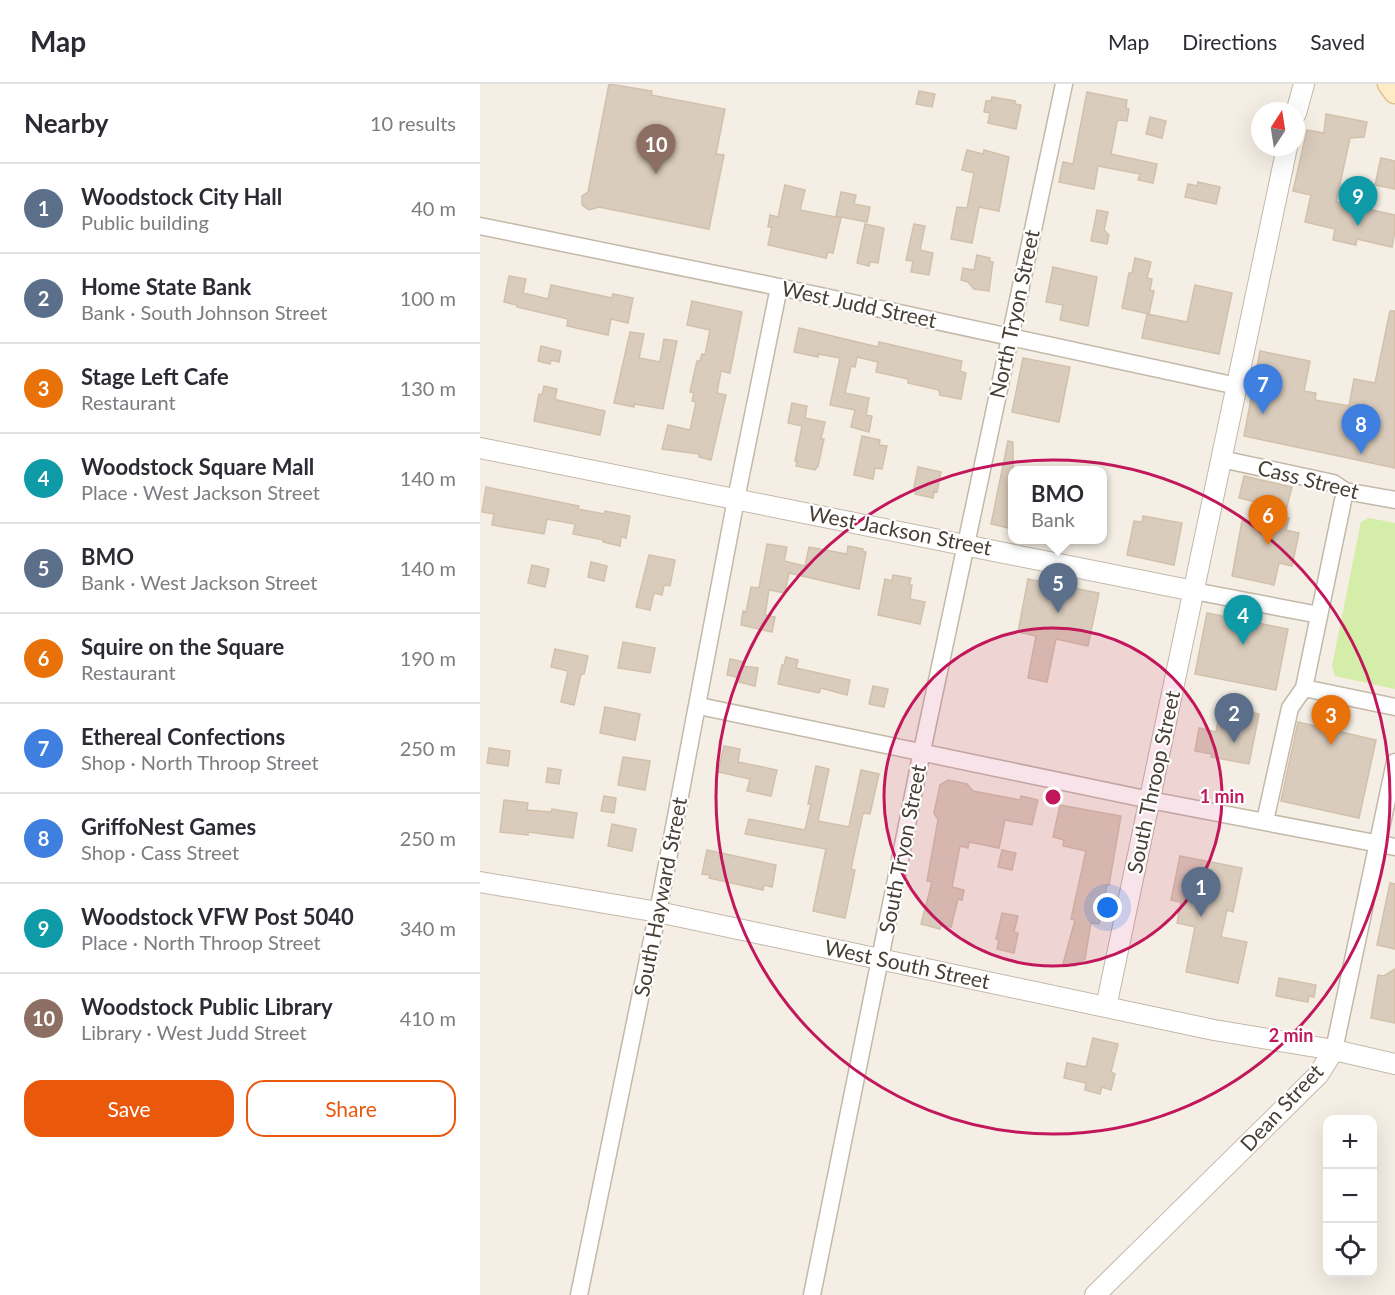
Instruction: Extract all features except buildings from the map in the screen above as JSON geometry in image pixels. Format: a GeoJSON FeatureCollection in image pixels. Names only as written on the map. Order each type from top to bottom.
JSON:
{"type":"FeatureCollection","features":[{"type":"Feature","properties":{"kind":"main road"},"geometry":{"type":"LineString","coordinates":[[1389,84],[1395,92]]}},
{"type":"Feature","properties":{"kind":"street","name":"North Tryon Street"},"geometry":{"type":"LineString","coordinates":[[967,545],[1064,84]]}},
{"type":"Feature","properties":{"kind":"street"},"geometry":{"type":"LineString","coordinates":[[1299,102],[1304,84]]}},
{"type":"Feature","properties":{"kind":"street","name":"South Throop Street"},"geometry":{"type":"LineString","coordinates":[[1106,1007],[1285,156]]}},
{"type":"Feature","properties":{"kind":"street","name":"West Judd Street"},"geometry":{"type":"LineString","coordinates":[[480,226],[779,287],[1237,386]]}},
{"type":"Feature","properties":{"kind":"street","name":"South Hayward Street"},"geometry":{"type":"LineString","coordinates":[[579,1295],[699,706],[736,499],[779,287]]}},
{"type":"Feature","properties":{"kind":"street","name":"West Jackson Street"},"geometry":{"type":"LineString","coordinates":[[480,448],[1319,615]]}},
{"type":"Feature","properties":{"kind":"street","name":"Cass Street"},"geometry":{"type":"LineString","coordinates":[[1221,459],[1333,483],[1345,491],[1395,500]]}},
{"type":"Feature","properties":{"kind":"street"},"geometry":{"type":"LineString","coordinates":[[1265,821],[1290,708],[1304,688],[1345,491]]}},
{"type":"Feature","properties":{"kind":"street","name":"South Tryon Street"},"geometry":{"type":"LineString","coordinates":[[812,1295],[922,751],[967,545]]}},
{"type":"Feature","properties":{"kind":"street"},"geometry":{"type":"LineString","coordinates":[[1304,688],[1390,706],[1395,720]]}},
{"type":"Feature","properties":{"kind":"street"},"geometry":{"type":"LineString","coordinates":[[699,706],[1150,800],[1387,845]]}},
{"type":"Feature","properties":{"kind":"street","name":"Dean Street"},"geometry":{"type":"LineString","coordinates":[[1095,1295],[1318,1075],[1334,1050],[1387,845],[1395,762]]}},
{"type":"Feature","properties":{"kind":"street","name":"West South Street"},"geometry":{"type":"LineString","coordinates":[[480,882],[658,912],[1214,1030],[1334,1050],[1395,1064]]}},
{"type":"Feature","properties":{"kind":"green space"},"geometry":{"type":"Polygon","coordinates":[[[1369,518],[1395,523],[1395,689],[1335,676],[1332,666],[1361,522],[1369,518]]]}},
{"type":"Feature","properties":{"kind":"place","name":"Woodstock Public Library"},"geometry":{"type":"Point","coordinates":[656,174]}},
{"type":"Feature","properties":{"kind":"place","name":"Woodstock VFW Post 5040"},"geometry":{"type":"Point","coordinates":[1358,226]}},
{"type":"Feature","properties":{"kind":"place","name":"Ethereal Confections"},"geometry":{"type":"Point","coordinates":[1263,414]}},
{"type":"Feature","properties":{"kind":"place","name":"GriffoNest Games"},"geometry":{"type":"Point","coordinates":[1361,454]}},
{"type":"Feature","properties":{"kind":"place","name":"Squire on the Square"},"geometry":{"type":"Point","coordinates":[1268,545]}},
{"type":"Feature","properties":{"kind":"place","name":"BMO"},"geometry":{"type":"Point","coordinates":[1058,613]}},
{"type":"Feature","properties":{"kind":"place","name":"Woodstock Square Mall"},"geometry":{"type":"Point","coordinates":[1243,645]}},
{"type":"Feature","properties":{"kind":"place","name":"Home State Bank"},"geometry":{"type":"Point","coordinates":[1234,743]}},
{"type":"Feature","properties":{"kind":"place","name":"Stage Left Cafe"},"geometry":{"type":"Point","coordinates":[1331,745]}},
{"type":"Feature","properties":{"kind":"place","name":"Woodstock City Hall"},"geometry":{"type":"Point","coordinates":[1201,917]}}]}
